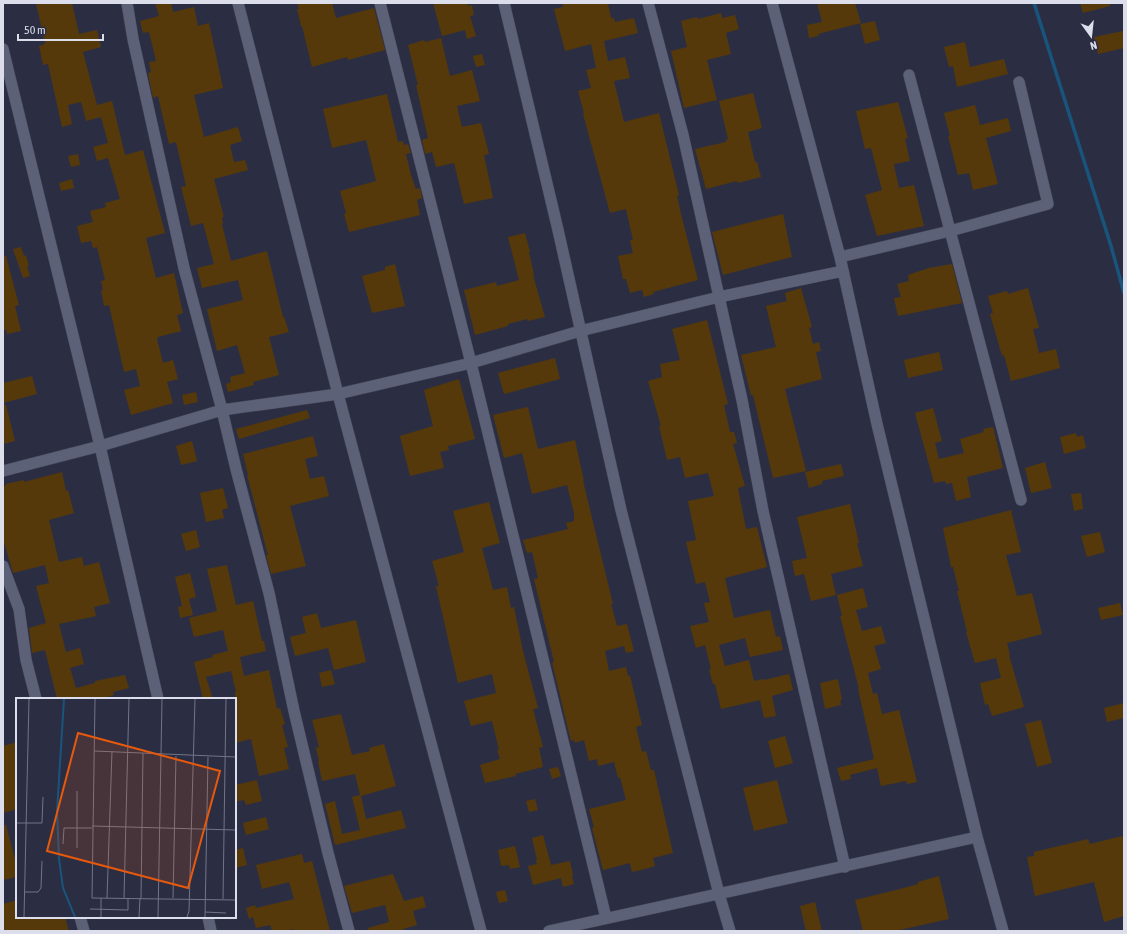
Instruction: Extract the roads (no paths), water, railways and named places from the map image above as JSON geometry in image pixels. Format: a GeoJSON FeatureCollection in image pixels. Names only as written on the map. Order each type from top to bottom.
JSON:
{"type":"FeatureCollection","features":[{"type":"Feature","properties":{"kind":"street"},"geometry":{"type":"LineString","coordinates":[[127,3],[133,39],[184,268],[269,593],[328,853],[349,931]]}},
{"type":"Feature","properties":{"kind":"street"},"geometry":{"type":"LineString","coordinates":[[238,3],[338,394],[481,931]]}},
{"type":"Feature","properties":{"kind":"street"},"geometry":{"type":"LineString","coordinates":[[380,3],[471,363],[606,918]]}},
{"type":"Feature","properties":{"kind":"street"},"geometry":{"type":"LineString","coordinates":[[504,3],[621,510],[730,931]]}},
{"type":"Feature","properties":{"kind":"street"},"geometry":{"type":"LineString","coordinates":[[648,3],[683,135],[742,400],[763,510],[845,867]]}},
{"type":"Feature","properties":{"kind":"street"},"geometry":{"type":"LineString","coordinates":[[772,3],[840,257],[877,424],[977,837],[1003,931]]}},
{"type":"Feature","properties":{"kind":"street"},"geometry":{"type":"LineString","coordinates":[[3,49],[100,446],[158,698]]}},
{"type":"Feature","properties":{"kind":"street"},"geometry":{"type":"LineString","coordinates":[[909,75],[1021,500]]}},
{"type":"Feature","properties":{"kind":"street"},"geometry":{"type":"LineString","coordinates":[[840,257],[950,231],[1048,204],[1019,82]]}},
{"type":"Feature","properties":{"kind":"street"},"geometry":{"type":"LineString","coordinates":[[3,471],[100,446],[222,410],[338,394],[471,363],[580,331],[719,297],[843,271]]}},
{"type":"Feature","properties":{"kind":"street"},"geometry":{"type":"LineString","coordinates":[[3,566],[19,609],[26,660],[36,698]]}},
{"type":"Feature","properties":{"kind":"street"},"geometry":{"type":"LineString","coordinates":[[549,931],[977,837]]}},
{"type":"Feature","properties":{"kind":"street"},"geometry":{"type":"LineString","coordinates":[[80,918],[84,931]]}},
{"type":"Feature","properties":{"kind":"street"},"geometry":{"type":"LineString","coordinates":[[208,918],[211,931]]}},
{"type":"Feature","properties":{"kind":"waterway"},"geometry":{"type":"LineString","coordinates":[[1034,3],[1111,246],[1124,293]]}}]}
